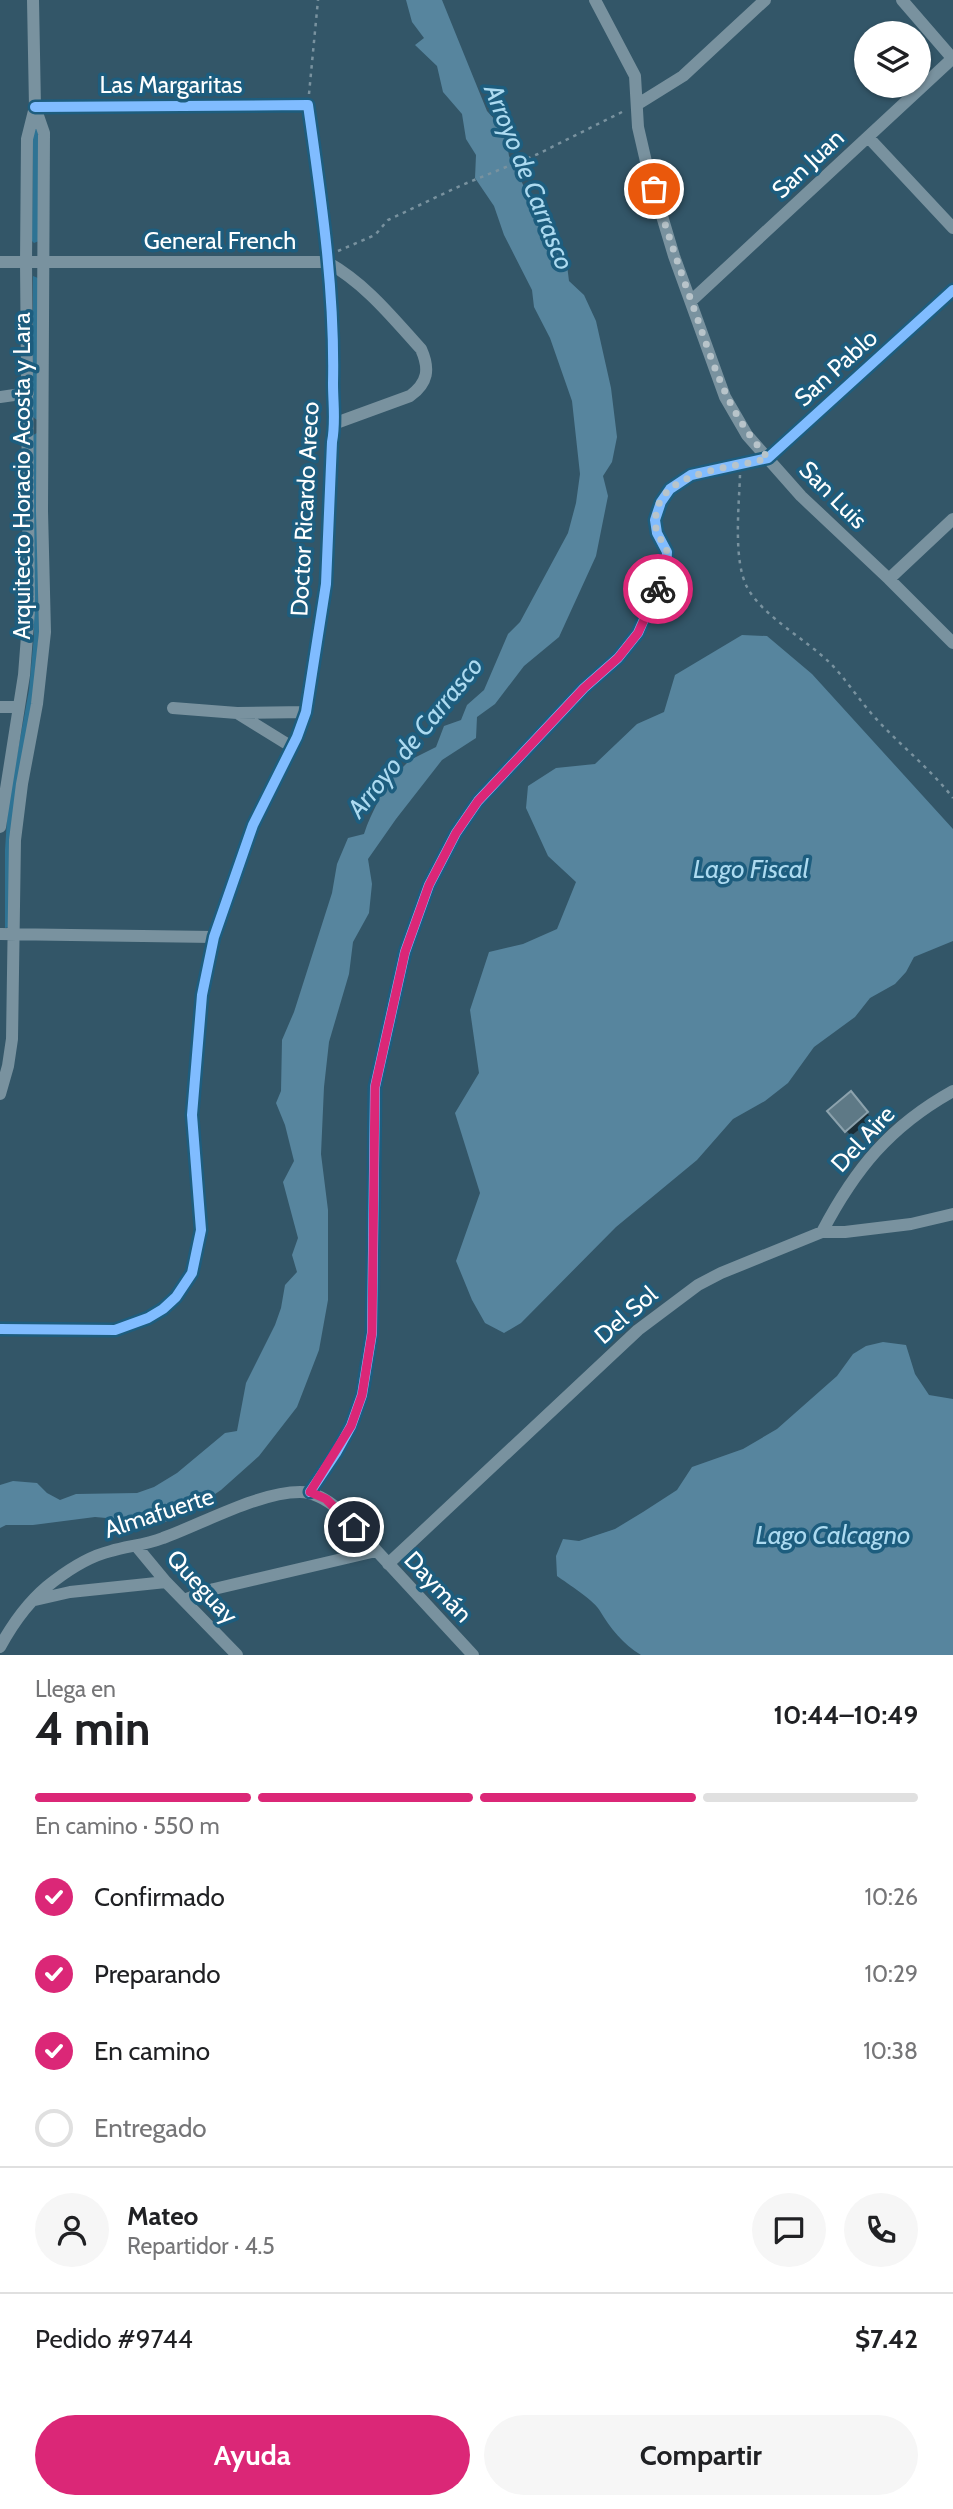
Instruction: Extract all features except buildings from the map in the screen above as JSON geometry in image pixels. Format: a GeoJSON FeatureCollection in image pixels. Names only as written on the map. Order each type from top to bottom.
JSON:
{"type":"FeatureCollection","features":[{"type":"Feature","properties":{"kind":"street","name":"Arquitecto Horacio Acosta y Lara"},"geometry":{"type":"LineString","coordinates":[[0,827],[19,707],[29,610],[26,262],[27,139],[35,107],[33,0]]}},
{"type":"Feature","properties":{"kind":"street","name":"San Luis"},"geometry":{"type":"LineString","coordinates":[[595,0],[635,76],[638,127],[647,166],[674,256],[725,397],[747,435],[801,496],[953,643]]}},
{"type":"Feature","properties":{"kind":"street"},"geometry":{"type":"LineString","coordinates":[[638,104],[683,76],[765,0]]}},
{"type":"Feature","properties":{"kind":"street"},"geometry":{"type":"LineString","coordinates":[[902,0],[953,59]]}},
{"type":"Feature","properties":{"kind":"street","name":"San Juan"},"geometry":{"type":"LineString","coordinates":[[691,301],[953,59]]}},
{"type":"Feature","properties":{"kind":"street","name":"Las Margaritas"},"geometry":{"type":"LineString","coordinates":[[35,107],[308,105]]}},
{"type":"Feature","properties":{"kind":"street","name":"Doctor Ricardo Areco"},"geometry":{"type":"LineString","coordinates":[[0,1329],[115,1330],[148,1318],[163,1309],[176,1297],[192,1273],[201,1230],[193,1146],[194,1093],[202,995],[214,937],[253,825],[292,747],[306,712],[326,584],[332,442],[336,423],[333,405],[333,332],[324,219],[308,105]]}},
{"type":"Feature","properties":{"kind":"street","name":"Arquitecto Horacio Acosta y Lara"},"geometry":{"type":"LineString","coordinates":[[0,1092],[12,1040],[17,817],[37,704],[45,632],[42,511],[44,133],[35,107]]}},
{"type":"Feature","properties":{"kind":"street"},"geometry":{"type":"LineString","coordinates":[[868,137],[953,228]]}},
{"type":"Feature","properties":{"kind":"street","name":"General French"},"geometry":{"type":"LineString","coordinates":[[0,262],[327,262]]}},
{"type":"Feature","properties":{"kind":"street"},"geometry":{"type":"LineString","coordinates":[[327,262],[350,275],[365,288],[421,349],[428,371],[420,389],[410,396],[336,423]]}},
{"type":"Feature","properties":{"kind":"street","name":"San Pablo"},"geometry":{"type":"LineString","coordinates":[[310,1492],[351,1426],[362,1395],[372,1333],[375,1087],[405,952],[429,885],[456,833],[478,801],[584,688],[618,658],[638,633],[666,569],[667,552],[657,533],[655,520],[661,502],[670,489],[691,475],[768,458],[953,290]]}},
{"type":"Feature","properties":{"kind":"street"},"geometry":{"type":"LineString","coordinates":[[0,397],[28,393]]}},
{"type":"Feature","properties":{"kind":"street"},"geometry":{"type":"LineString","coordinates":[[28,429],[43,430]]}},
{"type":"Feature","properties":{"kind":"street"},"geometry":{"type":"LineString","coordinates":[[889,579],[953,519]]}},
{"type":"Feature","properties":{"kind":"street"},"geometry":{"type":"LineString","coordinates":[[0,707],[19,707]]}},
{"type":"Feature","properties":{"kind":"street"},"geometry":{"type":"LineString","coordinates":[[173,708],[237,713],[306,712]]}},
{"type":"Feature","properties":{"kind":"street"},"geometry":{"type":"LineString","coordinates":[[237,713],[292,747]]}},
{"type":"Feature","properties":{"kind":"street"},"geometry":{"type":"LineString","coordinates":[[0,934],[214,937]]}},
{"type":"Feature","properties":{"kind":"street","name":"Del Aire"},"geometry":{"type":"LineString","coordinates":[[822,1232],[844,1191],[894,1130],[931,1103],[953,1091]]}},
{"type":"Feature","properties":{"kind":"street","name":"Del Sol"},"geometry":{"type":"LineString","coordinates":[[388,1564],[658,1313],[678,1298],[721,1273],[822,1232],[911,1224],[953,1214]]}},
{"type":"Feature","properties":{"kind":"street","name":"Almafuerte"},"geometry":{"type":"LineString","coordinates":[[0,1647],[33,1600],[52,1582],[96,1556],[112,1550],[137,1547],[274,1495],[310,1492]]}},
{"type":"Feature","properties":{"kind":"street","name":"Daymán"},"geometry":{"type":"LineString","coordinates":[[310,1492],[326,1499],[338,1509],[473,1655]]}},
{"type":"Feature","properties":{"kind":"street","name":"Queguay"},"geometry":{"type":"LineString","coordinates":[[137,1547],[166,1582],[237,1655]]}},
{"type":"Feature","properties":{"kind":"street"},"geometry":{"type":"LineString","coordinates":[[184,1600],[214,1589],[376,1551]]}},
{"type":"Feature","properties":{"kind":"street"},"geometry":{"type":"LineString","coordinates":[[33,1600],[70,1592],[166,1582]]}},
{"type":"Feature","properties":{"kind":"path"},"geometry":{"type":"LineString","coordinates":[[308,105],[318,0]]}},
{"type":"Feature","properties":{"kind":"path"},"geometry":{"type":"LineString","coordinates":[[741,465],[738,529],[747,587],[768,612],[831,663],[872,715],[939,780],[953,798]]}},
{"type":"Feature","properties":{"kind":"shaded area"},"geometry":{"type":"Polygon","coordinates":[[[38,125],[39,241],[34,243],[33,132],[38,125]]]}},
{"type":"Feature","properties":{"kind":"shaded area"},"geometry":{"type":"Polygon","coordinates":[[[33,276],[38,278],[37,420],[33,417],[33,276]]]}},
{"type":"Feature","properties":{"kind":"shaded area"},"geometry":{"type":"Polygon","coordinates":[[[37,433],[39,633],[10,927],[5,928],[8,804],[29,690],[34,635],[33,435],[37,433]]]}},
{"type":"Feature","properties":{"kind":"water"},"geometry":{"type":"Polygon","coordinates":[[[406,0],[442,0],[487,111],[505,131],[509,156],[530,199],[537,203],[552,222],[556,245],[567,265],[569,281],[584,295],[596,321],[611,388],[617,437],[612,462],[603,476],[608,496],[596,556],[559,637],[524,666],[495,704],[477,717],[476,738],[442,760],[368,859],[372,884],[369,913],[353,942],[349,974],[329,1042],[324,1087],[321,1154],[328,1210],[328,1300],[319,1350],[297,1407],[259,1456],[221,1490],[193,1509],[163,1523],[95,1517],[33,1525],[6,1525],[0,1528],[0,1485],[13,1481],[37,1483],[60,1500],[76,1494],[137,1493],[154,1487],[177,1473],[225,1433],[237,1431],[246,1383],[275,1325],[285,1285],[297,1272],[292,1255],[298,1238],[283,1182],[294,1161],[276,1103],[281,1091],[282,1040],[294,1012],[332,893],[337,864],[348,838],[364,834],[390,769],[400,770],[410,760],[436,747],[444,726],[461,720],[467,705],[484,690],[508,634],[520,622],[568,533],[576,503],[580,474],[572,401],[550,338],[534,307],[532,290],[504,235],[494,206],[475,178],[476,155],[466,139],[462,114],[443,92],[437,66],[415,45],[424,38],[412,22],[406,0]]]}},
{"type":"Feature","properties":{"kind":"water","name":"Lago Fiscal"},"geometry":{"type":"Polygon","coordinates":[[[742,635],[767,636],[812,674],[953,829],[953,941],[914,957],[895,984],[870,998],[855,1017],[814,1047],[788,1083],[765,1101],[733,1119],[697,1160],[616,1227],[521,1323],[504,1333],[485,1323],[456,1261],[480,1193],[455,1113],[479,1073],[470,1010],[489,952],[523,944],[557,929],[576,882],[548,856],[526,808],[528,786],[556,768],[595,764],[637,724],[664,712],[675,675],[742,635]]]}},
{"type":"Feature","properties":{"kind":"water","name":"Lago Calcagno"},"geometry":{"type":"Polygon","coordinates":[[[883,1342],[906,1345],[915,1374],[929,1395],[953,1399],[953,1655],[641,1655],[628,1646],[593,1603],[557,1576],[556,1556],[563,1539],[579,1541],[615,1529],[643,1512],[677,1490],[692,1467],[743,1449],[777,1429],[837,1376],[853,1354],[866,1346],[883,1342]]]}},
{"type":"Feature","properties":{"kind":"cycle path"},"geometry":{"type":"LineString","coordinates":[[0,1329],[115,1330],[148,1318],[163,1309],[176,1297],[192,1273],[201,1230],[192,1115],[202,995],[214,937],[253,825],[297,737],[306,712],[326,584],[334,420],[332,313],[308,105],[35,107]]}},
{"type":"Feature","properties":{"kind":"cycle path"},"geometry":{"type":"LineString","coordinates":[[310,1492],[351,1426],[362,1395],[372,1333],[375,1087],[405,952],[429,885],[456,833],[478,801],[584,688],[618,658],[638,633],[666,569],[667,552],[657,533],[655,520],[661,502],[670,489],[691,475],[768,458],[953,290]]}},
{"type":"Feature","properties":{"kind":"way so far"},"geometry":{"type":"LineString","coordinates":[[654,189],[674,256],[725,397],[747,435],[768,458],[691,475],[670,489],[661,502],[655,520],[657,533],[667,552],[666,569],[658,589]]}},
{"type":"Feature","properties":{"kind":"route"},"geometry":{"type":"LineString","coordinates":[[354,1527],[326,1499],[310,1492],[351,1426],[362,1395],[372,1333],[374,1290],[375,1087],[405,952],[429,885],[456,833],[478,801],[584,688],[618,658],[638,633],[658,589]]}},
{"type":"Feature","properties":{"kind":"water label","name":"Arroyo de Carrasco"},"geometry":{"type":"Point","coordinates":[529,177]}},
{"type":"Feature","properties":{"kind":"water label","name":"Arroyo de Carrasco"},"geometry":{"type":"Point","coordinates":[415,737]}}]}
